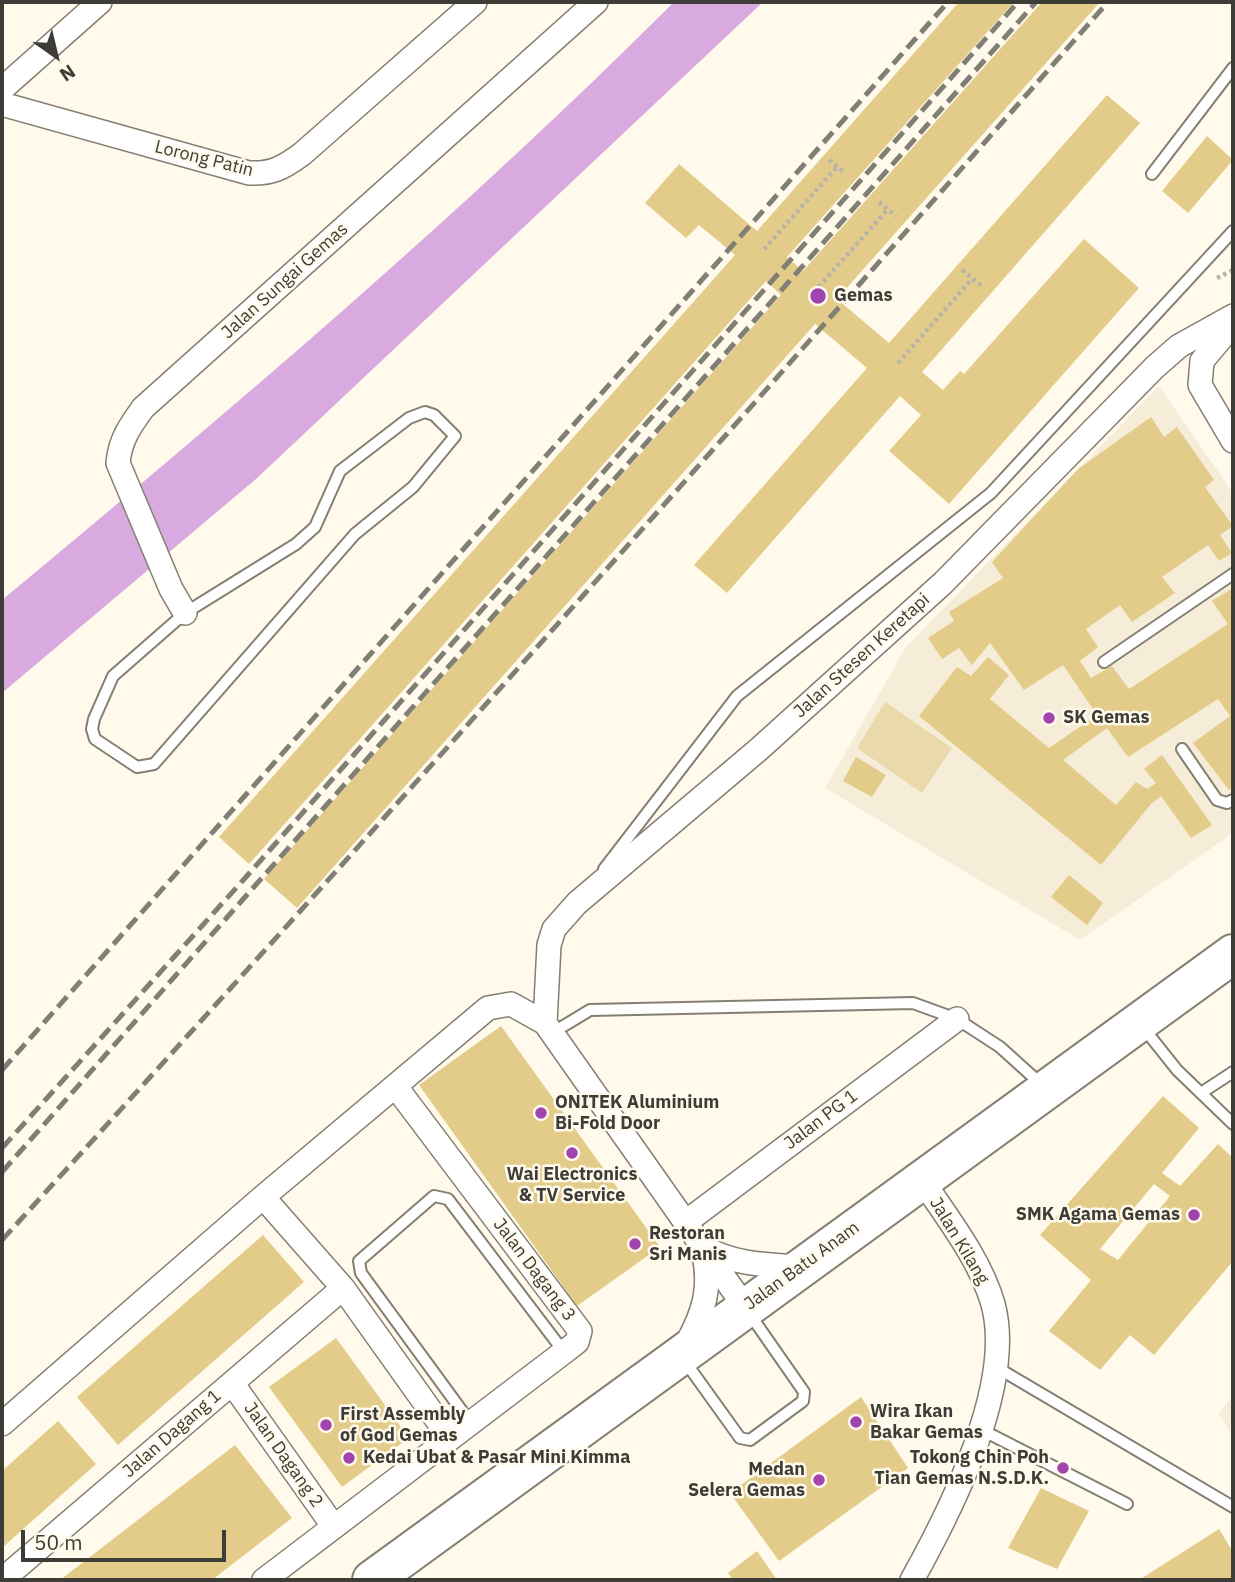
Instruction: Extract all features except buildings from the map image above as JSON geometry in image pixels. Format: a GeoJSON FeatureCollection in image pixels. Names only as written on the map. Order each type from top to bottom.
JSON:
{"type":"FeatureCollection","features":[{"type":"Feature","properties":{"kind":"highway","name":"Jalan Batu Anam"},"geometry":{"type":"LineString","coordinates":[[387,1576],[680,1355],[1233,954]]}},
{"type":"Feature","properties":{"kind":"street"},"geometry":{"type":"LineString","coordinates":[[2,89],[100,2]]}},
{"type":"Feature","properties":{"kind":"street","name":"Lorong Patin"},"geometry":{"type":"LineString","coordinates":[[2,104],[249,173],[267,174],[282,169],[302,154],[475,2]]}},
{"type":"Feature","properties":{"kind":"street","name":"Jalan Sungai Gemas"},"geometry":{"type":"LineString","coordinates":[[185,613],[171,589],[118,463],[119,445],[143,408],[596,2]]}},
{"type":"Feature","properties":{"kind":"street","name":"Jalan Stesen Keretapi"},"geometry":{"type":"LineString","coordinates":[[548,1028],[549,945],[554,929],[578,903],[758,750],[943,583],[1155,367],[1179,346],[1212,325],[1233,316]]}},
{"type":"Feature","properties":{"kind":"street"},"geometry":{"type":"LineString","coordinates":[[1233,324],[1202,361],[1200,385],[1233,441]]}},
{"type":"Feature","properties":{"kind":"street"},"geometry":{"type":"LineString","coordinates":[[2,1424],[263,1197],[488,1008],[511,1004],[548,1028],[746,1307]]}},
{"type":"Feature","properties":{"kind":"street","name":"Jalan PG 1"},"geometry":{"type":"LineString","coordinates":[[686,1222],[957,1019]]}},
{"type":"Feature","properties":{"kind":"street","name":"Jalan Dagang 3"},"geometry":{"type":"LineString","coordinates":[[264,1580],[577,1342],[580,1331],[396,1087]]}},
{"type":"Feature","properties":{"kind":"street","name":"Jalan Kilang"},"geometry":{"type":"LineString","coordinates":[[912,1580],[940,1530],[980,1429],[996,1367],[998,1325],[985,1280],[922,1180]]}},
{"type":"Feature","properties":{"kind":"street"},"geometry":{"type":"LineString","coordinates":[[263,1197],[343,1288],[450,1438]]}},
{"type":"Feature","properties":{"kind":"street"},"geometry":{"type":"LineString","coordinates":[[702,1245],[717,1255],[743,1262],[801,1267]]}},
{"type":"Feature","properties":{"kind":"street"},"geometry":{"type":"LineString","coordinates":[[680,1355],[706,1305],[709,1273],[702,1245]]}},
{"type":"Feature","properties":{"kind":"street","name":"Jalan Dagang 1"},"geometry":{"type":"LineString","coordinates":[[2,1580],[343,1288]]}},
{"type":"Feature","properties":{"kind":"street","name":"Jalan Dagang 2"},"geometry":{"type":"LineString","coordinates":[[232,1383],[334,1527]]}},
{"type":"Feature","properties":{"kind":"lane"},"geometry":{"type":"LineString","coordinates":[[1152,174],[1233,68]]}},
{"type":"Feature","properties":{"kind":"lane"},"geometry":{"type":"LineString","coordinates":[[578,903],[737,696],[991,493],[1233,231]]}},
{"type":"Feature","properties":{"kind":"lane"},"geometry":{"type":"LineString","coordinates":[[425,412],[434,415],[455,436],[413,487],[355,534],[154,764],[137,767],[94,739],[94,719],[113,676],[185,613],[296,544],[315,527],[340,471],[409,418],[425,412]]}},
{"type":"Feature","properties":{"kind":"lane"},"geometry":{"type":"LineString","coordinates":[[1104,662],[1233,574]]}},
{"type":"Feature","properties":{"kind":"lane"},"geometry":{"type":"LineString","coordinates":[[1182,749],[1217,800],[1227,803],[1233,800]]}},
{"type":"Feature","properties":{"kind":"lane"},"geometry":{"type":"LineString","coordinates":[[548,1028],[590,1010],[913,1003],[957,1019],[1000,1047],[1046,1090]]}},
{"type":"Feature","properties":{"kind":"lane"},"geometry":{"type":"LineString","coordinates":[[1140,1023],[1177,1070],[1200,1093],[1228,1111],[1233,1124]]}},
{"type":"Feature","properties":{"kind":"lane"},"geometry":{"type":"LineString","coordinates":[[1200,1093],[1233,1072]]}},
{"type":"Feature","properties":{"kind":"lane"},"geometry":{"type":"LineString","coordinates":[[470,1422],[361,1273],[359,1261],[434,1196],[448,1199],[564,1352]]}},
{"type":"Feature","properties":{"kind":"lane"},"geometry":{"type":"LineString","coordinates":[[680,1355],[740,1438],[750,1440],[803,1401],[804,1392],[746,1307]]}},
{"type":"Feature","properties":{"kind":"lane"},"geometry":{"type":"LineString","coordinates":[[996,1367],[1233,1507]]}},
{"type":"Feature","properties":{"kind":"lane"},"geometry":{"type":"LineString","coordinates":[[980,1429],[1127,1504]]}},
{"type":"Feature","properties":{"kind":"path"},"geometry":{"type":"LineString","coordinates":[[830,160],[845,173]]}},
{"type":"Feature","properties":{"kind":"path"},"geometry":{"type":"LineString","coordinates":[[764,249],[837,167]]}},
{"type":"Feature","properties":{"kind":"path"},"geometry":{"type":"LineString","coordinates":[[880,202],[896,216]]}},
{"type":"Feature","properties":{"kind":"path"},"geometry":{"type":"LineString","coordinates":[[814,292],[888,209]]}},
{"type":"Feature","properties":{"kind":"path"},"geometry":{"type":"LineString","coordinates":[[962,270],[983,287]]}},
{"type":"Feature","properties":{"kind":"path"},"geometry":{"type":"LineString","coordinates":[[898,363],[972,279]]}},
{"type":"Feature","properties":{"kind":"shaded area"},"geometry":{"type":"Polygon","coordinates":[[[674,2],[763,2],[256,479],[2,693],[2,600],[345,309],[512,158],[674,2]]]}},
{"type":"Feature","properties":{"kind":"shaded area","name":"SK Gemas"},"geometry":{"type":"Polygon","coordinates":[[[1159,386],[1233,493],[1233,833],[1080,940],[825,788],[906,647],[1159,386]]]}},
{"type":"Feature","properties":{"kind":"shaded area"},"geometry":{"type":"Polygon","coordinates":[[[885,702],[952,748],[922,793],[857,748],[885,702]]]}},
{"type":"Feature","properties":{"kind":"shaded area"},"geometry":{"type":"Polygon","coordinates":[[[1233,1396],[1233,1438],[1219,1413],[1233,1396]]]}},
{"type":"Feature","properties":{"kind":"railway"},"geometry":{"type":"LineString","coordinates":[[2,1070],[948,2]]}},
{"type":"Feature","properties":{"kind":"railway"},"geometry":{"type":"LineString","coordinates":[[2,1148],[246,877],[1018,2]]}},
{"type":"Feature","properties":{"kind":"railway"},"geometry":{"type":"LineString","coordinates":[[2,1172],[1036,2]]}},
{"type":"Feature","properties":{"kind":"railway"},"geometry":{"type":"LineString","coordinates":[[2,1240],[558,624],[1108,2]]}},
{"type":"Feature","properties":{"kind":"place","name":"Gemas"},"geometry":{"type":"Point","coordinates":[818,296]}},
{"type":"Feature","properties":{"kind":"place","name":"SK Gemas"},"geometry":{"type":"Point","coordinates":[1049,718]}},
{"type":"Feature","properties":{"kind":"place","name":"ONITEK Aluminium Bi-Fold Door"},"geometry":{"type":"Point","coordinates":[541,1113]}},
{"type":"Feature","properties":{"kind":"place","name":"Wai Electronics & TV Service"},"geometry":{"type":"Point","coordinates":[572,1153]}},
{"type":"Feature","properties":{"kind":"place","name":"SMK Agama Gemas"},"geometry":{"type":"Point","coordinates":[1194,1215]}},
{"type":"Feature","properties":{"kind":"place","name":"Restoran Sri Manis"},"geometry":{"type":"Point","coordinates":[635,1244]}},
{"type":"Feature","properties":{"kind":"place","name":"Wira Ikan Bakar Gemas"},"geometry":{"type":"Point","coordinates":[856,1422]}},
{"type":"Feature","properties":{"kind":"place","name":"First Assembly of God Gemas"},"geometry":{"type":"Point","coordinates":[326,1425]}},
{"type":"Feature","properties":{"kind":"place","name":"Kedai Ubat & Pasar Mini Kimma"},"geometry":{"type":"Point","coordinates":[349,1458]}},
{"type":"Feature","properties":{"kind":"place","name":"Tokong Chin Poh Tian Gemas N.S.D.K."},"geometry":{"type":"Point","coordinates":[1063,1468]}},
{"type":"Feature","properties":{"kind":"place","name":"Medan Selera Gemas"},"geometry":{"type":"Point","coordinates":[819,1480]}}]}
